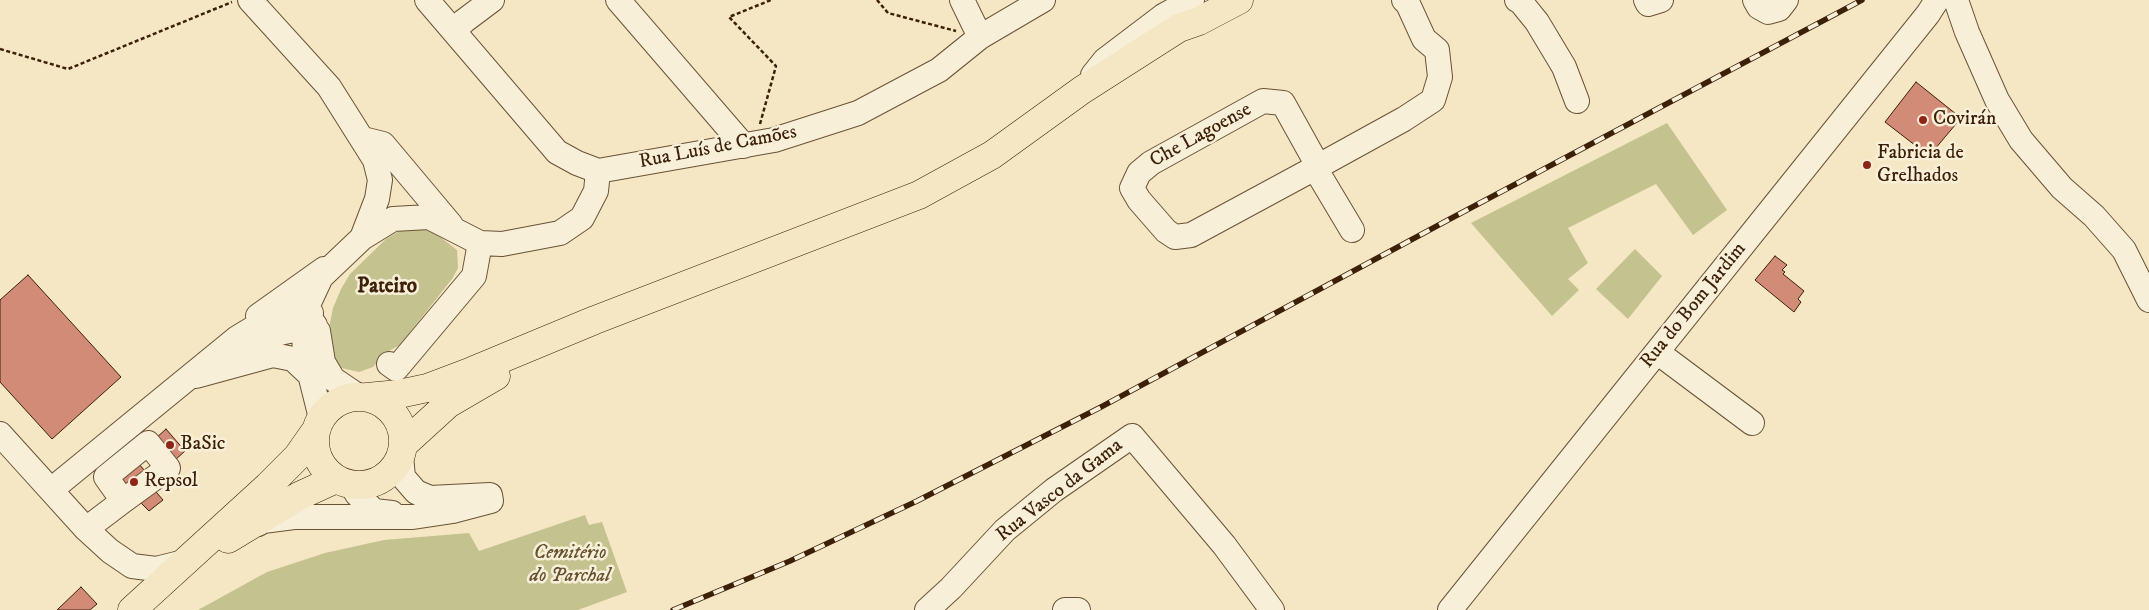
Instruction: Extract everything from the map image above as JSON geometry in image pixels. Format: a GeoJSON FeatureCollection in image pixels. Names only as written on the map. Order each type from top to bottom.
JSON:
{"type":"FeatureCollection","features":[{"type":"Feature","properties":{"kind":"main road"},"geometry":{"type":"LineString","coordinates":[[1082,90],[1112,61],[1210,0]]}},
{"type":"Feature","properties":{"kind":"main road"},"geometry":{"type":"LineString","coordinates":[[132,610],[297,457],[325,412],[339,401],[399,394],[427,388],[595,320],[919,196],[992,154],[1082,90],[1180,28],[1199,21],[1240,0]]}},
{"type":"Feature","properties":{"kind":"main road"},"geometry":{"type":"LineString","coordinates":[[177,569],[299,496],[344,482],[366,484],[381,479],[393,469],[402,450],[448,404],[595,320]]}},
{"type":"Feature","properties":{"kind":"main road"},"geometry":{"type":"LineString","coordinates":[[362,397],[381,402],[393,412],[401,426],[402,450]]}},
{"type":"Feature","properties":{"kind":"main road"},"geometry":{"type":"LineString","coordinates":[[318,424],[314,440],[317,456],[324,469],[344,482]]}},
{"type":"Feature","properties":{"kind":"street"},"geometry":{"type":"LineString","coordinates":[[250,0],[329,87],[375,160],[380,180],[377,199],[355,245],[304,332],[309,374],[317,396],[318,424]]}},
{"type":"Feature","properties":{"kind":"street"},"geometry":{"type":"LineString","coordinates":[[362,138],[383,144],[427,207],[455,230],[480,242],[502,244],[560,233],[582,218],[596,191],[598,170],[577,163],[557,152],[427,0]]}},
{"type":"Feature","properties":{"kind":"street"},"geometry":{"type":"LineString","coordinates":[[454,30],[492,0]]}},
{"type":"Feature","properties":{"kind":"street"},"geometry":{"type":"LineString","coordinates":[[962,0],[980,37]]}},
{"type":"Feature","properties":{"kind":"street","name":"Rua Luís de Camões"},"geometry":{"type":"LineString","coordinates":[[598,170],[774,140],[858,113],[938,70],[980,37],[1043,0]]}},
{"type":"Feature","properties":{"kind":"street"},"geometry":{"type":"LineString","coordinates":[[1082,90],[1105,60],[1163,16],[1192,0]]}},
{"type":"Feature","properties":{"kind":"street","name":"Che Lagoense"},"geometry":{"type":"LineString","coordinates":[[1352,230],[1317,167],[1283,103],[1264,102],[1151,163],[1139,174],[1132,188],[1139,200],[1166,232],[1175,237],[1191,235],[1317,167],[1404,119],[1433,100],[1440,77],[1437,50],[1424,38],[1416,11],[1404,0]]}},
{"type":"Feature","properties":{"kind":"street"},"geometry":{"type":"LineString","coordinates":[[1517,0],[1520,1],[1537,22],[1559,59],[1577,101]]}},
{"type":"Feature","properties":{"kind":"street"},"geometry":{"type":"LineString","coordinates":[[1646,0],[1648,4],[1661,0]]}},
{"type":"Feature","properties":{"kind":"street"},"geometry":{"type":"LineString","coordinates":[[1754,0],[1759,7],[1768,12],[1779,9],[1786,0]]}},
{"type":"Feature","properties":{"kind":"street","name":"Rua do Bom Jardim"},"geometry":{"type":"LineString","coordinates":[[1450,610],[1928,14],[1937,0]]}},
{"type":"Feature","properties":{"kind":"street"},"geometry":{"type":"LineString","coordinates":[[1956,0],[1967,32],[1997,100],[2021,140],[2062,188],[2094,216],[2124,250],[2149,300]]}},
{"type":"Feature","properties":{"kind":"street"},"geometry":{"type":"LineString","coordinates":[[631,4],[744,146]]}},
{"type":"Feature","properties":{"kind":"street"},"geometry":{"type":"LineString","coordinates":[[377,199],[427,207]]}},
{"type":"Feature","properties":{"kind":"street"},"geometry":{"type":"LineString","coordinates":[[51,490],[187,378],[223,343],[392,219],[427,207]]}},
{"type":"Feature","properties":{"kind":"street"},"geometry":{"type":"LineString","coordinates":[[389,364],[396,369],[474,276],[480,242]]}},
{"type":"Feature","properties":{"kind":"street"},"geometry":{"type":"LineString","coordinates":[[187,378],[275,334],[298,329],[313,317]]}},
{"type":"Feature","properties":{"kind":"street"},"geometry":{"type":"LineString","coordinates":[[313,317],[324,362],[334,379],[362,397]]}},
{"type":"Feature","properties":{"kind":"street"},"geometry":{"type":"LineString","coordinates":[[1657,352],[1752,423]]}},
{"type":"Feature","properties":{"kind":"street"},"geometry":{"type":"LineString","coordinates":[[187,378],[273,355],[293,359],[309,374]]}},
{"type":"Feature","properties":{"kind":"street"},"geometry":{"type":"LineString","coordinates":[[0,434],[86,529],[110,551],[132,566],[177,569],[264,521],[294,517],[413,516],[453,511],[491,501],[490,495],[430,498],[416,492],[403,477],[402,450]]}},
{"type":"Feature","properties":{"kind":"street","name":"Rua Vasco da Gama"},"geometry":{"type":"LineString","coordinates":[[927,610],[951,588],[1005,530],[1054,490],[1132,436],[1224,545],[1272,610]]}},
{"type":"Feature","properties":{"kind":"street"},"geometry":{"type":"LineString","coordinates":[[86,529],[123,502],[168,468],[148,443],[106,477],[123,502]]}},
{"type":"Feature","properties":{"kind":"street"},"geometry":{"type":"LineString","coordinates":[[344,482],[374,511],[413,516]]}},
{"type":"Feature","properties":{"kind":"street"},"geometry":{"type":"LineString","coordinates":[[1065,610],[1078,610]]}},
{"type":"Feature","properties":{"kind":"path"},"geometry":{"type":"LineString","coordinates":[[0,49],[68,69],[236,0]]}},
{"type":"Feature","properties":{"kind":"path"},"geometry":{"type":"LineString","coordinates":[[760,124],[776,66],[729,17],[771,0]]}},
{"type":"Feature","properties":{"kind":"path"},"geometry":{"type":"LineString","coordinates":[[877,0],[888,13],[980,37]]}},
{"type":"Feature","properties":{"kind":"green space"},"geometry":{"type":"Polygon","coordinates":[[[1667,123],[1727,210],[1693,235],[1656,184],[1568,228],[1588,263],[1568,279],[1579,290],[1552,316],[1471,223],[1667,123]]]}},
{"type":"Feature","properties":{"kind":"green space"},"geometry":{"type":"Polygon","coordinates":[[[415,227],[431,230],[457,250],[458,268],[452,279],[400,345],[387,352],[373,367],[359,372],[341,368],[332,360],[329,348],[329,328],[333,308],[341,289],[350,274],[386,239],[401,230],[415,227]]]}},
{"type":"Feature","properties":{"kind":"green space"},"geometry":{"type":"Polygon","coordinates":[[[1635,249],[1662,276],[1628,319],[1596,289],[1635,249]]]}},
{"type":"Feature","properties":{"kind":"green space","name":"Cemitério do Parchal"},"geometry":{"type":"Polygon","coordinates":[[[585,515],[589,525],[602,522],[627,592],[578,610],[198,610],[267,572],[325,553],[384,540],[469,533],[479,551],[585,515]]]}},
{"type":"Feature","properties":{"kind":"building","name":"Covirán"},"geometry":{"type":"Polygon","coordinates":[[[1916,82],[1961,118],[1929,156],[1885,122],[1916,82]]]}},
{"type":"Feature","properties":{"kind":"building"},"geometry":{"type":"Polygon","coordinates":[[[1775,256],[1787,265],[1782,270],[1785,272],[1783,274],[1804,291],[1798,299],[1801,302],[1794,312],[1755,280],[1775,256]]]}},
{"type":"Feature","properties":{"kind":"building"},"geometry":{"type":"Polygon","coordinates":[[[28,275],[121,377],[52,439],[0,382],[0,300],[28,275]]]}},
{"type":"Feature","properties":{"kind":"building","name":"BaSic"},"geometry":{"type":"Polygon","coordinates":[[[166,429],[185,451],[174,461],[155,439],[166,429]]]}},
{"type":"Feature","properties":{"kind":"building"},"geometry":{"type":"Polygon","coordinates":[[[134,458],[155,483],[151,486],[163,500],[149,511],[113,475],[134,458]]]}},
{"type":"Feature","properties":{"kind":"building"},"geometry":{"type":"Polygon","coordinates":[[[81,587],[97,604],[90,610],[57,610],[81,587]]]}},
{"type":"Feature","properties":{"kind":"railway"},"geometry":{"type":"LineString","coordinates":[[673,610],[790,561],[917,501],[1101,407],[1862,0]]}},
{"type":"Feature","properties":{"kind":"place","name":"Covirán"},"geometry":{"type":"Point","coordinates":[1923,120]}},
{"type":"Feature","properties":{"kind":"place","name":"Fabricia de Grelhados"},"geometry":{"type":"Point","coordinates":[1867,165]}},
{"type":"Feature","properties":{"kind":"place","name":"BaSic"},"geometry":{"type":"Point","coordinates":[170,445]}},
{"type":"Feature","properties":{"kind":"place","name":"Repsol"},"geometry":{"type":"Point","coordinates":[134,482]}},
{"type":"Feature","properties":{"kind":"district","name":"Pateiro"},"geometry":{"type":"Point","coordinates":[387,288]}}]}
